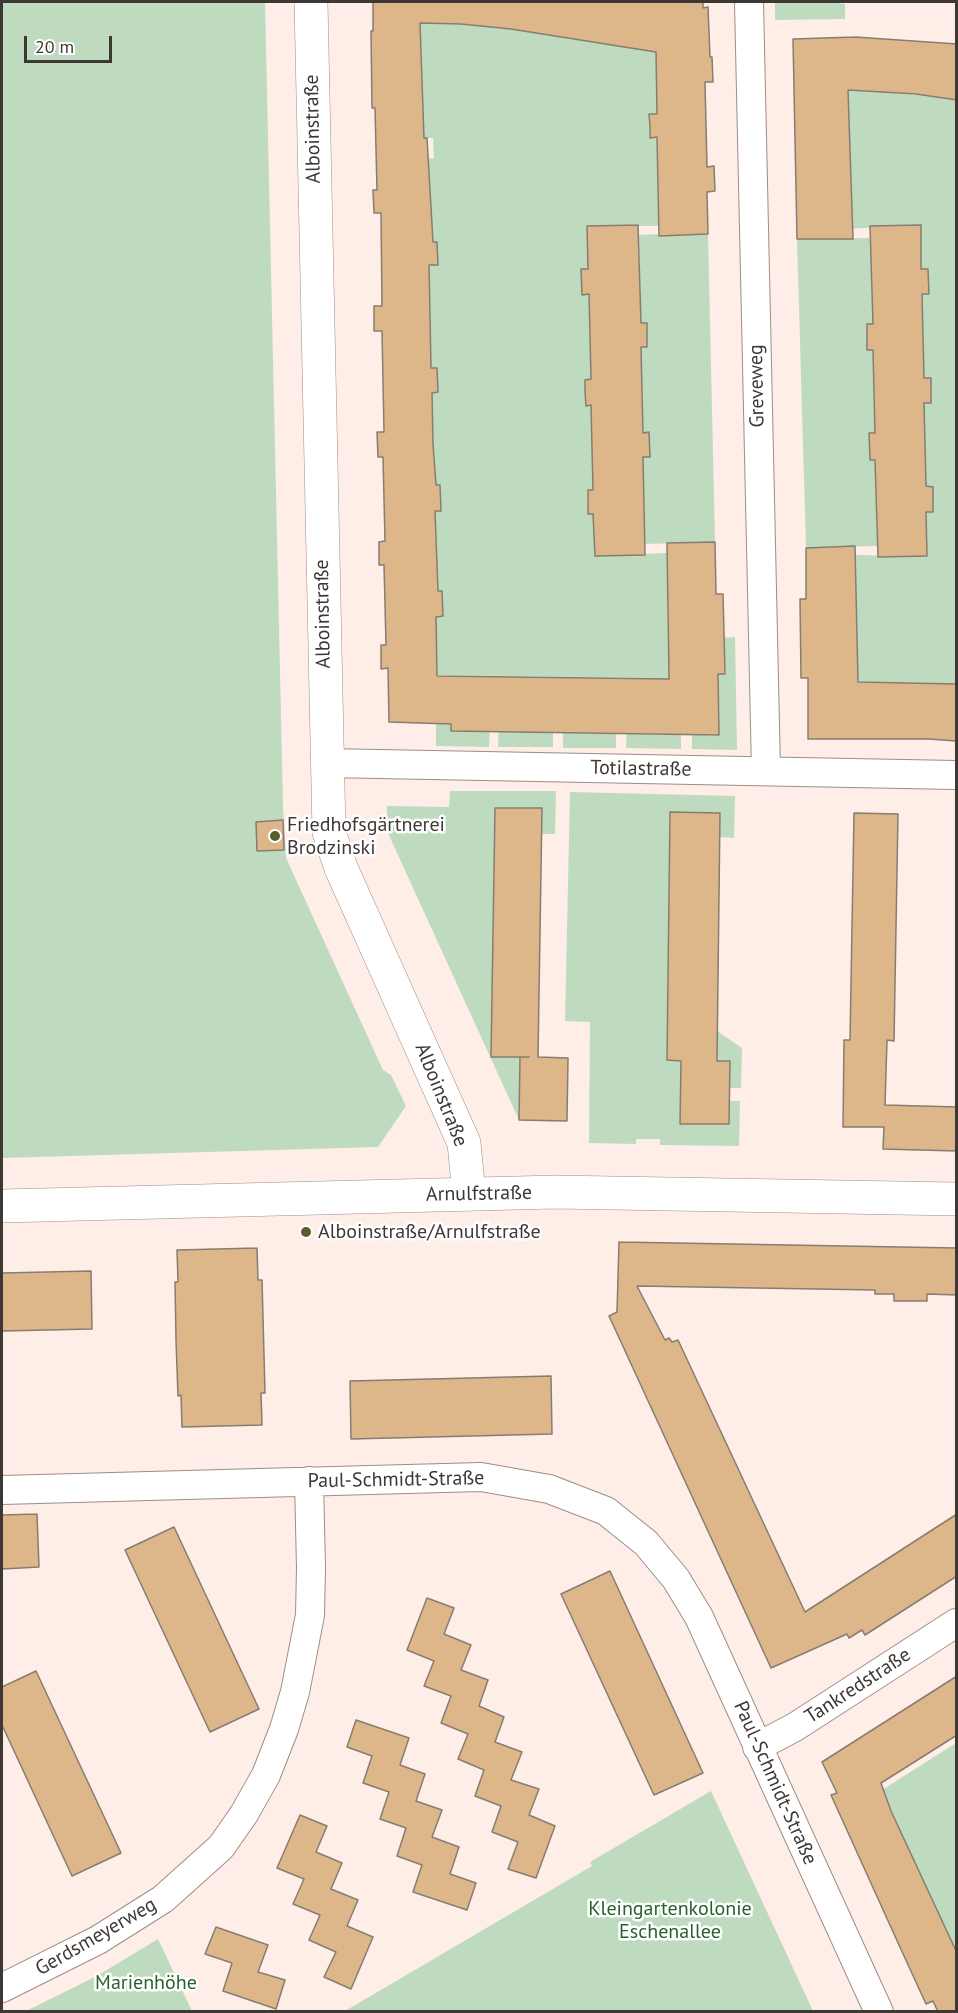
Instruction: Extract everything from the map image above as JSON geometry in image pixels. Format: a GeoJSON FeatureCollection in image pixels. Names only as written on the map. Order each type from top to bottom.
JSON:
{"type":"FeatureCollection","features":[{"type":"Feature","properties":{"kind":"street","name":"Greveweg"},"geometry":{"type":"LineString","coordinates":[[749,2],[766,771]]}},
{"type":"Feature","properties":{"kind":"street","name":"Alboinstraße"},"geometry":{"type":"LineString","coordinates":[[310,3],[329,832],[341,868],[464,1143],[469,1194]]}},
{"type":"Feature","properties":{"kind":"street","name":"Totilastraße"},"geometry":{"type":"LineString","coordinates":[[326,763],[957,775]]}},
{"type":"Feature","properties":{"kind":"street","name":"Arnulfstraße"},"geometry":{"type":"LineString","coordinates":[[2,1206],[556,1192],[957,1199]]}},
{"type":"Feature","properties":{"kind":"street","name":"Paul-Schmidt-Straße"},"geometry":{"type":"LineString","coordinates":[[2,1490],[481,1478],[549,1489],[606,1510],[646,1543],[676,1579],[699,1617],[879,2012]]}},
{"type":"Feature","properties":{"kind":"street","name":"Gerdsmeyerweg"},"geometry":{"type":"LineString","coordinates":[[2,1988],[98,1940],[163,1899],[221,1847],[244,1814],[269,1766],[284,1729],[297,1683],[310,1615],[309,1481]]}},
{"type":"Feature","properties":{"kind":"street","name":"Tankredstraße"},"geometry":{"type":"LineString","coordinates":[[757,1747],[795,1727],[957,1623]]}},
{"type":"Feature","properties":{"kind":"green space"},"geometry":{"type":"Polygon","coordinates":[[[2,2],[265,2],[286,858],[383,1070],[391,1075],[406,1106],[378,1147],[2,1158],[2,2]]]}},
{"type":"Feature","properties":{"kind":"green space"},"geometry":{"type":"Polygon","coordinates":[[[775,2],[845,4],[845,19],[775,20],[775,2]]]}},
{"type":"Feature","properties":{"kind":"green space"},"geometry":{"type":"Polygon","coordinates":[[[414,17],[496,21],[519,30],[632,48],[654,49],[657,53],[657,114],[649,115],[650,137],[657,137],[659,226],[588,226],[588,269],[581,270],[582,294],[589,294],[591,379],[585,380],[586,405],[591,405],[593,490],[587,491],[588,514],[593,514],[595,556],[667,553],[670,677],[666,681],[655,681],[654,678],[437,675],[436,617],[443,616],[435,591],[435,511],[441,510],[440,486],[434,485],[432,393],[438,392],[437,369],[431,368],[429,265],[438,265],[437,242],[432,242],[427,159],[434,158],[433,138],[424,138],[421,42],[414,17]]]}},
{"type":"Feature","properties":{"kind":"green space"},"geometry":{"type":"Polygon","coordinates":[[[849,84],[850,90],[870,92],[891,86],[891,93],[915,95],[916,89],[940,91],[940,98],[956,100],[956,684],[877,682],[861,685],[858,680],[855,555],[927,556],[926,512],[933,511],[933,487],[926,486],[924,403],[931,403],[931,378],[924,378],[922,294],[929,294],[928,269],[921,269],[921,225],[846,229],[845,187],[851,186],[851,174],[850,162],[844,163],[843,127],[849,126],[849,114],[842,114],[849,84]]]}},
{"type":"Feature","properties":{"kind":"green space"},"geometry":{"type":"Polygon","coordinates":[[[658,234],[659,236],[708,234],[715,542],[645,544],[643,457],[650,457],[649,433],[643,433],[641,347],[647,347],[647,323],[641,323],[639,235],[658,234]]]}},
{"type":"Feature","properties":{"kind":"green space"},"geometry":{"type":"Polygon","coordinates":[[[871,238],[873,324],[867,325],[867,350],[873,350],[875,433],[869,434],[870,459],[876,460],[877,546],[806,548],[797,239],[871,238]]]}},
{"type":"Feature","properties":{"kind":"green space"},"geometry":{"type":"Polygon","coordinates":[[[735,637],[737,750],[692,749],[692,730],[706,730],[707,736],[718,736],[718,674],[725,674],[717,638],[735,637]]]}},
{"type":"Feature","properties":{"kind":"green space"},"geometry":{"type":"Polygon","coordinates":[[[436,724],[490,725],[489,747],[436,746],[436,724]]]}},
{"type":"Feature","properties":{"kind":"green space"},"geometry":{"type":"Polygon","coordinates":[[[499,725],[553,727],[553,747],[498,747],[499,725]]]}},
{"type":"Feature","properties":{"kind":"green space"},"geometry":{"type":"Polygon","coordinates":[[[563,727],[577,727],[578,733],[602,734],[616,728],[616,748],[563,748],[563,727]]]}},
{"type":"Feature","properties":{"kind":"green space"},"geometry":{"type":"Polygon","coordinates":[[[627,728],[640,728],[641,734],[652,735],[665,735],[665,729],[681,730],[681,749],[626,748],[627,728]]]}},
{"type":"Feature","properties":{"kind":"green space"},"geometry":{"type":"Polygon","coordinates":[[[450,791],[556,791],[555,834],[541,834],[542,808],[495,808],[491,1056],[520,1057],[519,1120],[387,831],[387,806],[449,807],[450,791]]]}},
{"type":"Feature","properties":{"kind":"green space"},"geometry":{"type":"Polygon","coordinates":[[[570,792],[735,796],[734,838],[720,837],[720,813],[670,812],[667,1060],[681,1061],[680,1123],[728,1124],[729,1101],[740,1101],[739,1146],[660,1145],[660,1139],[636,1139],[636,1144],[589,1143],[590,1022],[565,1021],[570,792]]]}},
{"type":"Feature","properties":{"kind":"green space"},"geometry":{"type":"Polygon","coordinates":[[[717,1031],[742,1048],[741,1088],[729,1088],[717,1061],[717,1031]]]}},
{"type":"Feature","properties":{"kind":"green space"},"geometry":{"type":"Polygon","coordinates":[[[956,1743],[956,1953],[882,1790],[956,1743]]]}},
{"type":"Feature","properties":{"kind":"green space","name":"Kleingartenkolonie Eschenallee"},"geometry":{"type":"Polygon","coordinates":[[[711,1791],[813,2011],[345,2011],[592,1866],[590,1862],[711,1791]]]}},
{"type":"Feature","properties":{"kind":"green space","name":"Marienhöhe"},"geometry":{"type":"Polygon","coordinates":[[[158,1939],[192,2011],[26,2011],[95,1977],[158,1939]]]}},
{"type":"Feature","properties":{"kind":"building"},"geometry":{"type":"Polygon","coordinates":[[[373,2],[703,2],[703,8],[708,7],[713,82],[705,82],[707,167],[714,166],[715,191],[707,192],[708,234],[659,236],[657,137],[650,138],[649,114],[657,114],[656,52],[511,29],[420,23],[424,138],[427,138],[433,242],[437,242],[438,265],[429,265],[431,368],[437,368],[438,392],[432,393],[433,444],[436,485],[440,485],[441,511],[435,511],[438,591],[442,591],[443,616],[436,617],[437,676],[669,679],[667,543],[715,542],[716,594],[723,594],[725,674],[718,674],[719,735],[451,731],[451,724],[389,722],[388,668],[381,669],[381,645],[386,645],[384,565],[379,565],[379,542],[385,541],[383,457],[378,457],[377,432],[384,432],[382,331],[374,331],[374,306],[382,306],[381,213],[374,213],[373,190],[377,190],[375,108],[372,108],[373,2]]]}},
{"type":"Feature","properties":{"kind":"building"},"geometry":{"type":"Polygon","coordinates":[[[855,37],[957,44],[957,100],[916,94],[848,90],[853,239],[797,239],[793,39],[855,37]]]}},
{"type":"Feature","properties":{"kind":"building"},"geometry":{"type":"Polygon","coordinates":[[[638,225],[641,323],[647,323],[647,347],[641,347],[643,433],[649,432],[650,457],[643,457],[645,555],[595,556],[593,514],[588,514],[588,490],[593,490],[591,405],[586,406],[585,392],[585,380],[591,379],[589,294],[582,295],[581,269],[588,269],[587,226],[638,225]]]}},
{"type":"Feature","properties":{"kind":"building"},"geometry":{"type":"Polygon","coordinates":[[[921,225],[921,269],[928,269],[929,294],[922,294],[924,378],[931,378],[931,403],[924,403],[926,486],[933,487],[933,512],[926,512],[927,556],[878,557],[875,460],[870,460],[869,433],[875,433],[873,350],[867,350],[867,324],[873,324],[870,226],[921,225]]]}},
{"type":"Feature","properties":{"kind":"building"},"geometry":{"type":"Polygon","coordinates":[[[855,546],[858,682],[956,684],[956,741],[808,739],[808,678],[801,678],[800,599],[806,599],[806,548],[855,546]]]}},
{"type":"Feature","properties":{"kind":"building"},"geometry":{"type":"Polygon","coordinates":[[[495,808],[542,808],[538,1057],[568,1058],[567,1121],[519,1120],[520,1057],[491,1057],[495,808]]]}},
{"type":"Feature","properties":{"kind":"building"},"geometry":{"type":"Polygon","coordinates":[[[670,812],[720,813],[717,1061],[730,1061],[729,1124],[680,1124],[681,1061],[667,1060],[670,812]]]}},
{"type":"Feature","properties":{"kind":"building"},"geometry":{"type":"Polygon","coordinates":[[[854,813],[898,814],[894,1041],[887,1040],[885,1105],[957,1107],[957,1151],[883,1149],[884,1127],[843,1127],[844,1040],[850,1040],[854,813]]]}},
{"type":"Feature","properties":{"kind":"building"},"geometry":{"type":"Polygon","coordinates":[[[283,820],[284,850],[257,851],[256,822],[283,820]]]}},
{"type":"Feature","properties":{"kind":"building"},"geometry":{"type":"Polygon","coordinates":[[[619,1242],[957,1248],[957,1295],[927,1294],[927,1301],[894,1301],[894,1294],[875,1294],[875,1290],[637,1286],[665,1340],[669,1338],[672,1342],[678,1340],[805,1612],[957,1514],[957,1576],[865,1635],[862,1630],[849,1638],[847,1634],[771,1668],[609,1316],[617,1312],[619,1242]]]}},
{"type":"Feature","properties":{"kind":"building"},"geometry":{"type":"Polygon","coordinates":[[[257,1248],[258,1280],[262,1280],[265,1393],[261,1393],[262,1425],[182,1427],[181,1395],[178,1396],[176,1340],[177,1250],[257,1248]]]}},
{"type":"Feature","properties":{"kind":"building"},"geometry":{"type":"Polygon","coordinates":[[[91,1271],[92,1329],[2,1331],[2,1273],[91,1271]]]}},
{"type":"Feature","properties":{"kind":"building"},"geometry":{"type":"Polygon","coordinates":[[[551,1376],[552,1434],[351,1439],[350,1381],[551,1376]]]}},
{"type":"Feature","properties":{"kind":"building"},"geometry":{"type":"Polygon","coordinates":[[[37,1514],[39,1567],[2,1569],[2,1515],[37,1514]]]}},
{"type":"Feature","properties":{"kind":"building"},"geometry":{"type":"Polygon","coordinates":[[[174,1527],[259,1709],[210,1732],[125,1550],[174,1527]]]}},
{"type":"Feature","properties":{"kind":"building"},"geometry":{"type":"Polygon","coordinates":[[[610,1571],[703,1773],[654,1795],[561,1594],[610,1571]]]}},
{"type":"Feature","properties":{"kind":"building"},"geometry":{"type":"Polygon","coordinates":[[[427,1598],[454,1608],[444,1634],[471,1645],[461,1670],[488,1680],[479,1706],[504,1717],[495,1742],[522,1752],[511,1780],[539,1789],[529,1815],[555,1826],[536,1878],[508,1869],[518,1842],[492,1832],[501,1806],[475,1796],[484,1770],[458,1759],[468,1734],[441,1723],[451,1696],[424,1686],[434,1661],[407,1650],[427,1598]]]}},
{"type":"Feature","properties":{"kind":"building"},"geometry":{"type":"Polygon","coordinates":[[[36,1671],[121,1853],[72,1876],[2,1725],[2,1687],[36,1671]]]}},
{"type":"Feature","properties":{"kind":"building"},"geometry":{"type":"Polygon","coordinates":[[[957,1676],[957,1735],[881,1783],[891,1811],[957,1953],[957,2012],[938,2012],[933,2001],[926,2004],[831,1795],[837,1793],[822,1762],[957,1676]]]}},
{"type":"Feature","properties":{"kind":"building"},"geometry":{"type":"Polygon","coordinates":[[[356,1720],[409,1738],[400,1765],[425,1774],[416,1801],[442,1810],[432,1837],[459,1847],[450,1874],[476,1883],[467,1910],[413,1892],[422,1865],[397,1856],[406,1828],[380,1819],[389,1792],[363,1783],[372,1756],[347,1747],[356,1720]]]}},
{"type":"Feature","properties":{"kind":"building"},"geometry":{"type":"Polygon","coordinates":[[[300,1815],[327,1826],[316,1852],[342,1863],[331,1889],[358,1900],[347,1926],[373,1937],[351,1989],[324,1977],[336,1952],[309,1940],[320,1915],[293,1904],[304,1879],[277,1868],[300,1815]]]}},
{"type":"Feature","properties":{"kind":"building"},"geometry":{"type":"Polygon","coordinates":[[[216,1927],[268,1945],[258,1972],[285,1980],[276,2009],[223,1991],[232,1963],[205,1954],[216,1927]]]}},
{"type":"Feature","properties":{"kind":"place","name":"Friedhofsgärtnerei Brodzinski"},"geometry":{"type":"Point","coordinates":[275,836]}},
{"type":"Feature","properties":{"kind":"place","name":"Alboinstraße/Arnulfstraße"},"geometry":{"type":"Point","coordinates":[306,1232]}}]}
